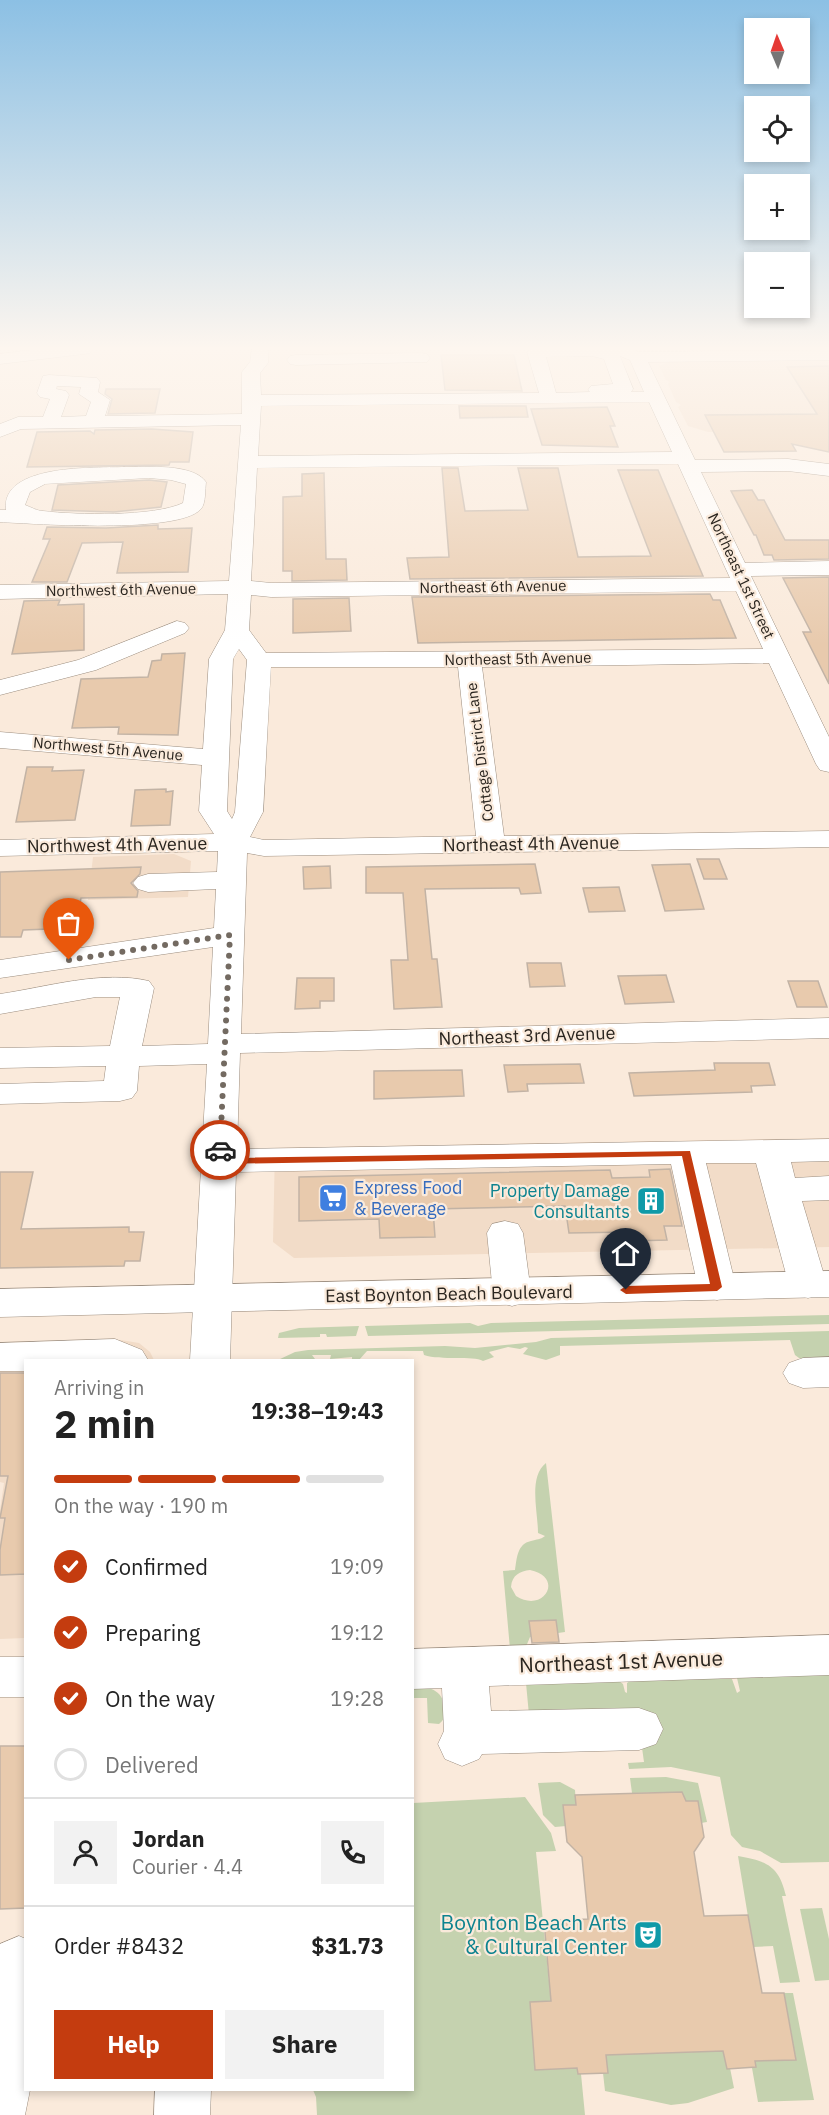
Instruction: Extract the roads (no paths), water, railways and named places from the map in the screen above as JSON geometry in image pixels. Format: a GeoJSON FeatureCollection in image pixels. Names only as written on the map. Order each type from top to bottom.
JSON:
{"type":"FeatureCollection","features":[{"type":"Feature","properties":{"kind":"street"},"geometry":{"type":"LineString","coordinates":[[233,842],[213,811],[215,758],[221,659],[237,630],[249,448]]}},
{"type":"Feature","properties":{"kind":"street"},"geometry":{"type":"LineString","coordinates":[[473,448],[474,450],[502,455],[525,448]]}},
{"type":"Feature","properties":{"kind":"street","name":"Northeast 1st Street"},"geometry":{"type":"LineString","coordinates":[[679,448],[829,764]]}},
{"type":"Feature","properties":{"kind":"street"},"geometry":{"type":"LineString","coordinates":[[248,462],[639,450],[686,462],[788,465],[829,470]]}},
{"type":"Feature","properties":{"kind":"street"},"geometry":{"type":"LineString","coordinates":[[0,516],[36,517],[148,518],[173,515],[193,506],[196,482],[189,475],[172,472],[55,476],[25,484],[7,504],[36,517]]}},
{"type":"Feature","properties":{"kind":"street","name":"Northeast 6th Avenue"},"geometry":{"type":"LineString","coordinates":[[241,587],[271,590],[741,577],[829,568]]}},
{"type":"Feature","properties":{"kind":"street","name":"Northwest 6th Avenue"},"geometry":{"type":"LineString","coordinates":[[0,592],[241,587]]}},
{"type":"Feature","properties":{"kind":"street"},"geometry":{"type":"LineString","coordinates":[[0,688],[87,665],[177,628]]}},
{"type":"Feature","properties":{"kind":"street"},"geometry":{"type":"LineString","coordinates":[[210,1359],[233,842],[249,812],[259,660],[237,630]]}},
{"type":"Feature","properties":{"kind":"street","name":"Northeast 5th Avenue"},"geometry":{"type":"LineString","coordinates":[[259,660],[306,652],[354,661],[777,656]]}},
{"type":"Feature","properties":{"kind":"street","name":"Cottage District Lane"},"geometry":{"type":"LineString","coordinates":[[469,660],[491,845]]}},
{"type":"Feature","properties":{"kind":"street","name":"Northwest 5th Avenue"},"geometry":{"type":"LineString","coordinates":[[0,740],[215,758]]}},
{"type":"Feature","properties":{"kind":"street","name":"Northeast 4th Avenue"},"geometry":{"type":"LineString","coordinates":[[233,842],[264,848],[829,839]]}},
{"type":"Feature","properties":{"kind":"street","name":"Northwest 4th Avenue"},"geometry":{"type":"LineString","coordinates":[[0,848],[233,842]]}},
{"type":"Feature","properties":{"kind":"street"},"geometry":{"type":"LineString","coordinates":[[148,883],[232,880]]}},
{"type":"Feature","properties":{"kind":"street"},"geometry":{"type":"LineString","coordinates":[[0,969],[230,935]]}},
{"type":"Feature","properties":{"kind":"street"},"geometry":{"type":"LineString","coordinates":[[0,1004],[96,988],[138,988],[124,1056],[120,1091],[0,1094]]}},
{"type":"Feature","properties":{"kind":"street","name":"Northeast 3rd Avenue"},"geometry":{"type":"LineString","coordinates":[[0,1058],[124,1056],[224,1049],[829,1028]]}},
{"type":"Feature","properties":{"kind":"street"},"geometry":{"type":"LineString","coordinates":[[219,1161],[829,1150]]}},
{"type":"Feature","properties":{"kind":"street"},"geometry":{"type":"LineString","coordinates":[[770,1151],[781,1190],[818,1285]]}},
{"type":"Feature","properties":{"kind":"street"},"geometry":{"type":"LineString","coordinates":[[686,1153],[717,1287]]}},
{"type":"Feature","properties":{"kind":"street"},"geometry":{"type":"LineString","coordinates":[[781,1190],[829,1188]]}},
{"type":"Feature","properties":{"kind":"street"},"geometry":{"type":"LineString","coordinates":[[505,1233],[512,1293]]}},
{"type":"Feature","properties":{"kind":"street","name":"East Boynton Beach Boulevard"},"geometry":{"type":"LineString","coordinates":[[0,1303],[818,1285]]}},
{"type":"Feature","properties":{"kind":"street"},"geometry":{"type":"LineString","coordinates":[[0,1357],[115,1353],[126,1359]]}},
{"type":"Feature","properties":{"kind":"street","name":"Northeast 1st Avenue"},"geometry":{"type":"LineString","coordinates":[[414,1668],[829,1655]]}},
{"type":"Feature","properties":{"kind":"street"},"geometry":{"type":"LineString","coordinates":[[464,1667],[465,1738],[639,1729]]}},
{"type":"Feature","properties":{"kind":"street"},"geometry":{"type":"LineString","coordinates":[[0,1677],[24,1677]]}},
{"type":"Feature","properties":{"kind":"street"},"geometry":{"type":"LineString","coordinates":[[0,2106],[19,1962]]}},
{"type":"Feature","properties":{"kind":"street"},"geometry":{"type":"LineString","coordinates":[[182,2115],[183,2091]]}},
{"type":"Feature","properties":{"kind":"place","name":"Express Food & Beverage"},"geometry":{"type":"Point","coordinates":[333,1198]}},
{"type":"Feature","properties":{"kind":"place","name":"Property Damage Consultants"},"geometry":{"type":"Point","coordinates":[651,1201]}},
{"type":"Feature","properties":{"kind":"place","name":"Boynton Beach Arts & Cultural Center"},"geometry":{"type":"Point","coordinates":[648,1935]}}]}
